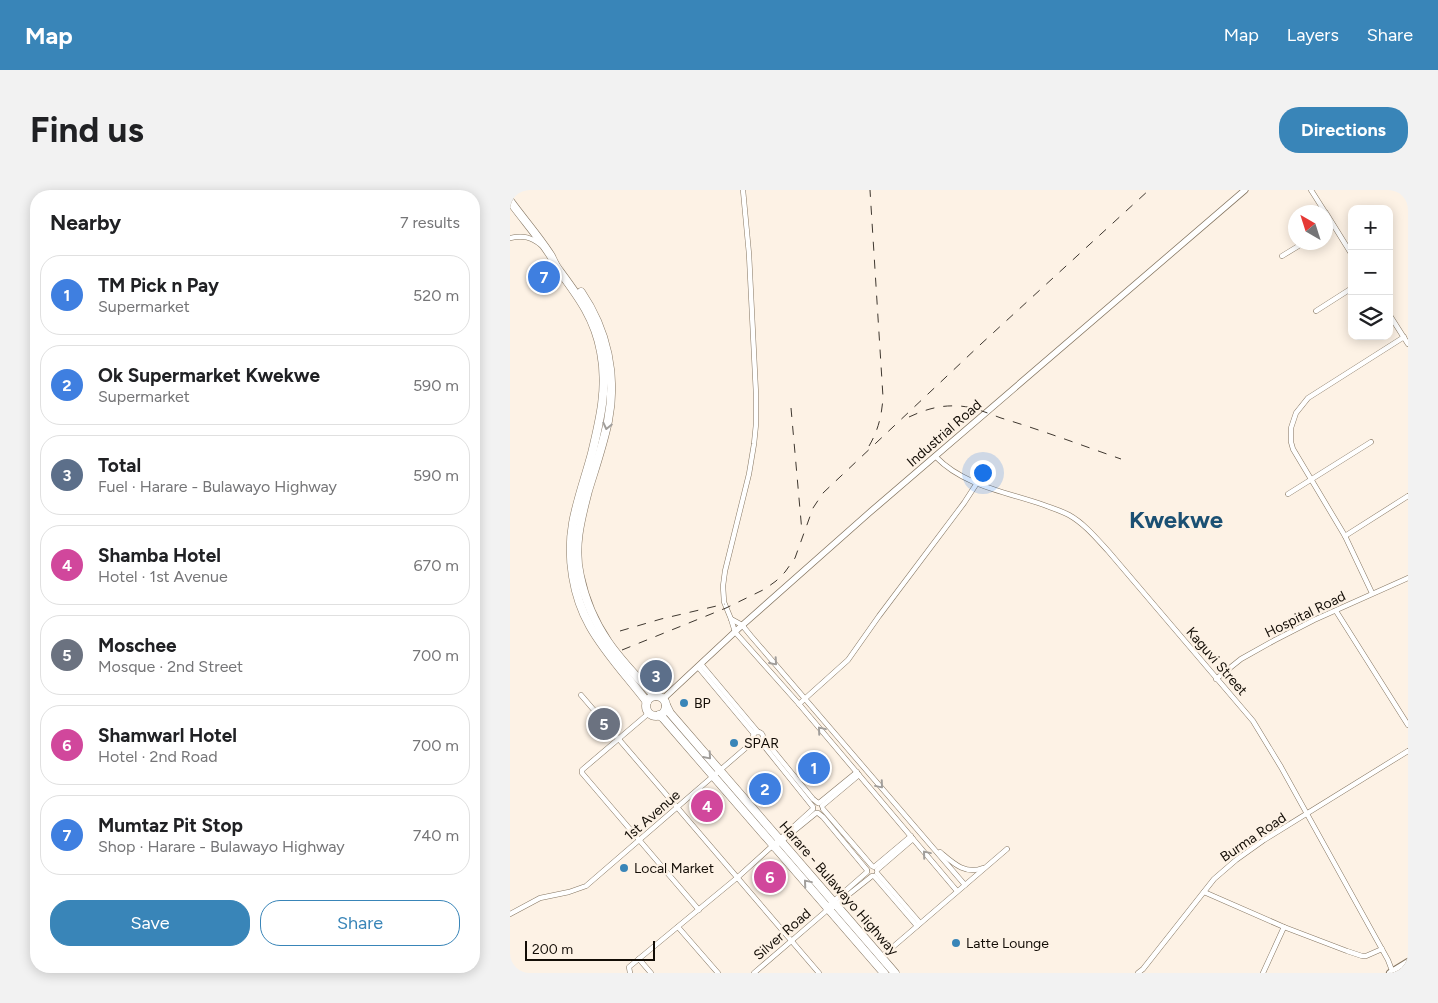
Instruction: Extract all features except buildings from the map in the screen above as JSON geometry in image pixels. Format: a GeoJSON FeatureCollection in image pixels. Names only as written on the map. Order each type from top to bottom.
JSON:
{"type":"FeatureCollection","features":[{"type":"Feature","properties":{"kind":"highway","name":"Harare - Bulawayo Highway"},"geometry":{"type":"LineString","coordinates":[[510,201],[590,316],[601,351],[605,380],[602,411],[573,521],[571,539],[571,561],[574,582],[589,625],[599,641],[633,679],[665,702],[684,735],[776,844],[830,907],[879,960],[895,973]]}},
{"type":"Feature","properties":{"kind":"highway","name":"Harare - Bulawayo Highway"},"geometry":{"type":"LineString","coordinates":[[633,679],[647,702],[646,708],[649,713]]}},
{"type":"Feature","properties":{"kind":"highway"},"geometry":{"type":"LineString","coordinates":[[647,702],[655,696]]}},
{"type":"Feature","properties":{"kind":"highway"},"geometry":{"type":"LineString","coordinates":[[649,713],[653,716],[659,715],[664,711],[665,702]]}},
{"type":"Feature","properties":{"kind":"highway","name":"Harare - Bulawayo Highway"},"geometry":{"type":"LineString","coordinates":[[659,715],[684,735]]}},
{"type":"Feature","properties":{"kind":"highway","name":"Harare - Bulawayo Highway"},"geometry":{"type":"LineString","coordinates":[[879,960],[884,973]]}},
{"type":"Feature","properties":{"kind":"main road"},"geometry":{"type":"LineString","coordinates":[[1392,972],[1408,962]]}},
{"type":"Feature","properties":{"kind":"street"},"geometry":{"type":"LineString","coordinates":[[742,190],[749,254],[756,424],[750,468],[724,578],[724,602],[735,632],[799,704],[957,892]]}},
{"type":"Feature","properties":{"kind":"street"},"geometry":{"type":"LineString","coordinates":[[1311,190],[1320,205]]}},
{"type":"Feature","properties":{"kind":"street","name":"Industrial Road"},"geometry":{"type":"LineString","coordinates":[[665,702],[742,625],[1242,191]]}},
{"type":"Feature","properties":{"kind":"street"},"geometry":{"type":"LineString","coordinates":[[1333,225],[1349,250]]}},
{"type":"Feature","properties":{"kind":"street"},"geometry":{"type":"LineString","coordinates":[[510,238],[520,235],[533,239],[548,253]]}},
{"type":"Feature","properties":{"kind":"street"},"geometry":{"type":"LineString","coordinates":[[1282,256],[1292,250]]}},
{"type":"Feature","properties":{"kind":"street"},"geometry":{"type":"LineString","coordinates":[[1316,311],[1348,291]]}},
{"type":"Feature","properties":{"kind":"street"},"geometry":{"type":"LineString","coordinates":[[1393,320],[1408,344]]}},
{"type":"Feature","properties":{"kind":"street"},"geometry":{"type":"LineString","coordinates":[[1372,593],[1345,536],[1293,449],[1290,442],[1291,428],[1296,413],[1308,398],[1404,337]]}},
{"type":"Feature","properties":{"kind":"street"},"geometry":{"type":"LineString","coordinates":[[1288,494],[1371,442]]}},
{"type":"Feature","properties":{"kind":"street","name":"Kaguvi Street"},"geometry":{"type":"LineString","coordinates":[[936,457],[953,472],[978,483],[1068,514],[1078,520],[1128,574],[1253,720],[1388,960],[1392,972]]}},
{"type":"Feature","properties":{"kind":"street"},"geometry":{"type":"LineString","coordinates":[[799,704],[848,660],[978,483]]}},
{"type":"Feature","properties":{"kind":"street"},"geometry":{"type":"LineString","coordinates":[[1345,536],[1408,496]]}},
{"type":"Feature","properties":{"kind":"street","name":"Hospital Road"},"geometry":{"type":"LineString","coordinates":[[1216,679],[1241,659],[1314,620],[1408,578]]}},
{"type":"Feature","properties":{"kind":"street"},"geometry":{"type":"LineString","coordinates":[[1336,611],[1408,725]]}},
{"type":"Feature","properties":{"kind":"street"},"geometry":{"type":"LineString","coordinates":[[731,620],[742,625],[965,885]]}},
{"type":"Feature","properties":{"kind":"street"},"geometry":{"type":"LineString","coordinates":[[699,666],[756,733],[762,733],[759,740]]}},
{"type":"Feature","properties":{"kind":"street"},"geometry":{"type":"LineString","coordinates":[[581,695],[819,973]]}},
{"type":"Feature","properties":{"kind":"street"},"geometry":{"type":"LineString","coordinates":[[649,713],[582,770],[582,773],[699,910]]}},
{"type":"Feature","properties":{"kind":"street"},"geometry":{"type":"LineString","coordinates":[[756,733],[753,738],[759,740],[820,805],[919,925]]}},
{"type":"Feature","properties":{"kind":"street"},"geometry":{"type":"LineString","coordinates":[[759,740],[869,875],[912,837]]}},
{"type":"Feature","properties":{"kind":"street","name":"1st Avenue"},"geometry":{"type":"LineString","coordinates":[[510,914],[540,898],[569,892],[586,886],[759,740]]}},
{"type":"Feature","properties":{"kind":"street"},"geometry":{"type":"LineString","coordinates":[[834,746],[841,740]]}},
{"type":"Feature","properties":{"kind":"street","name":"Burma Road"},"geometry":{"type":"LineString","coordinates":[[1143,972],[1214,879],[1236,860],[1264,840],[1408,751]]}},
{"type":"Feature","properties":{"kind":"street"},"geometry":{"type":"LineString","coordinates":[[815,810],[814,804],[820,805],[858,774]]}},
{"type":"Feature","properties":{"kind":"street"},"geometry":{"type":"LineString","coordinates":[[815,810],[821,812],[820,805]]}},
{"type":"Feature","properties":{"kind":"street"},"geometry":{"type":"LineString","coordinates":[[630,970],[639,959],[815,810]]}},
{"type":"Feature","properties":{"kind":"street"},"geometry":{"type":"LineString","coordinates":[[931,845],[952,862],[967,870],[987,866]]}},
{"type":"Feature","properties":{"kind":"street"},"geometry":{"type":"LineString","coordinates":[[879,960],[1007,849]]}},
{"type":"Feature","properties":{"kind":"street"},"geometry":{"type":"LineString","coordinates":[[830,907],[867,871]]}},
{"type":"Feature","properties":{"kind":"street"},"geometry":{"type":"LineString","coordinates":[[830,907],[866,880],[874,871]]}},
{"type":"Feature","properties":{"kind":"street"},"geometry":{"type":"LineString","coordinates":[[1204,892],[1284,927],[1362,956],[1382,950]]}},
{"type":"Feature","properties":{"kind":"street","name":"Silver Road"},"geometry":{"type":"LineString","coordinates":[[755,973],[830,907]]}},
{"type":"Feature","properties":{"kind":"street"},"geometry":{"type":"LineString","coordinates":[[678,927],[718,973]]}},
{"type":"Feature","properties":{"kind":"street"},"geometry":{"type":"LineString","coordinates":[[1263,973],[1284,927]]}},
{"type":"Feature","properties":{"kind":"street"},"geometry":{"type":"LineString","coordinates":[[639,959],[651,973]]}},
{"type":"Feature","properties":{"kind":"railway"},"geometry":{"type":"LineString","coordinates":[[869,446],[879,423],[883,397],[870,190]]}},
{"type":"Feature","properties":{"kind":"railway"},"geometry":{"type":"LineString","coordinates":[[622,650],[726,608],[765,589],[776,581],[795,558],[813,508],[823,493],[981,344],[1149,190]]}},
{"type":"Feature","properties":{"kind":"railway"},"geometry":{"type":"LineString","coordinates":[[909,417],[938,407],[963,406],[1121,459]]}},
{"type":"Feature","properties":{"kind":"railway"},"geometry":{"type":"LineString","coordinates":[[791,408],[802,532]]}},
{"type":"Feature","properties":{"kind":"railway"},"geometry":{"type":"LineString","coordinates":[[620,631],[725,604]]}},
{"type":"Feature","properties":{"kind":"place","name":"Mumtaz Pit Stop"},"geometry":{"type":"Point","coordinates":[544,277]}},
{"type":"Feature","properties":{"kind":"place","name":"Total"},"geometry":{"type":"Point","coordinates":[656,676]}},
{"type":"Feature","properties":{"kind":"place","name":"BP"},"geometry":{"type":"Point","coordinates":[684,703]}},
{"type":"Feature","properties":{"kind":"place","name":"Moschee"},"geometry":{"type":"Point","coordinates":[604,724]}},
{"type":"Feature","properties":{"kind":"place","name":"SPAR"},"geometry":{"type":"Point","coordinates":[734,743]}},
{"type":"Feature","properties":{"kind":"place","name":"TM Pick n Pay"},"geometry":{"type":"Point","coordinates":[814,768]}},
{"type":"Feature","properties":{"kind":"place","name":"Ok Supermarket Kwekwe"},"geometry":{"type":"Point","coordinates":[765,789]}},
{"type":"Feature","properties":{"kind":"place","name":"Shamba Hotel"},"geometry":{"type":"Point","coordinates":[707,806]}},
{"type":"Feature","properties":{"kind":"place","name":"Local Market"},"geometry":{"type":"Point","coordinates":[624,868]}},
{"type":"Feature","properties":{"kind":"place","name":"Shamwarl Hotel"},"geometry":{"type":"Point","coordinates":[770,877]}},
{"type":"Feature","properties":{"kind":"place","name":"Latte Lounge"},"geometry":{"type":"Point","coordinates":[956,943]}},
{"type":"Feature","properties":{"kind":"district","name":"Kwekwe"},"geometry":{"type":"Point","coordinates":[1176,520]}}]}
